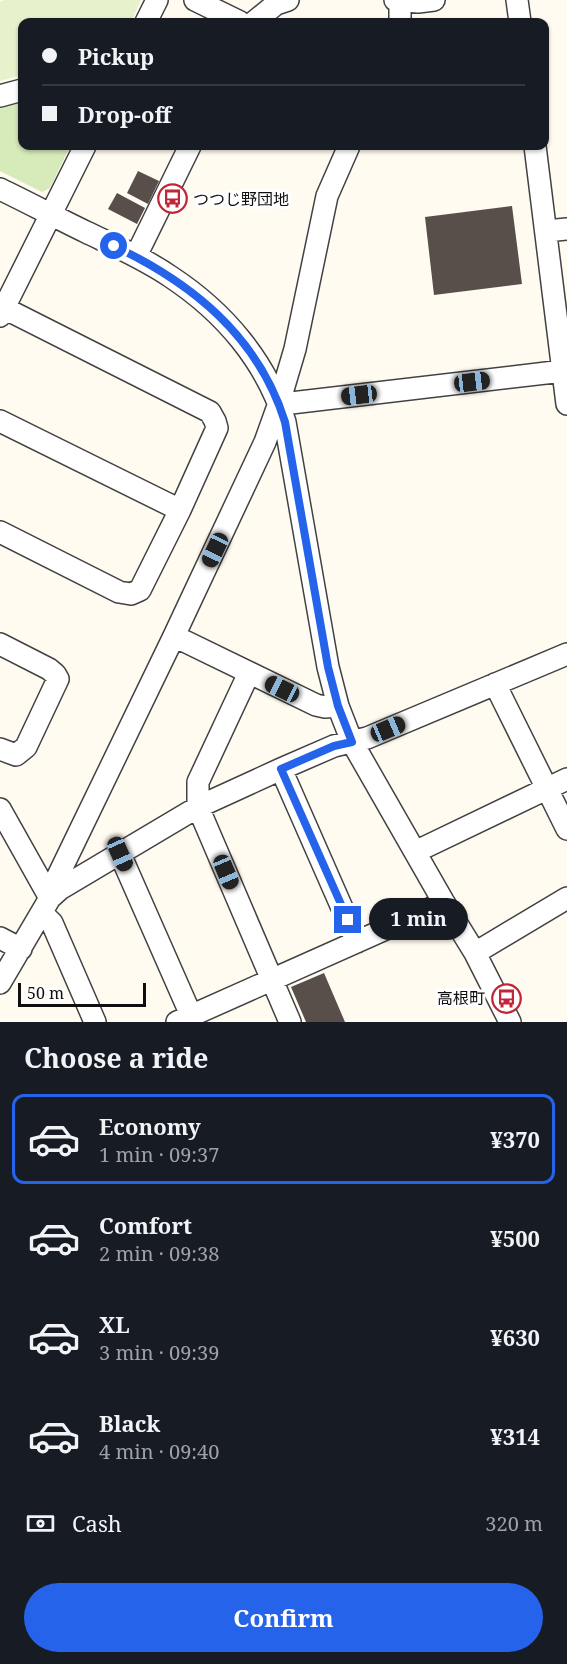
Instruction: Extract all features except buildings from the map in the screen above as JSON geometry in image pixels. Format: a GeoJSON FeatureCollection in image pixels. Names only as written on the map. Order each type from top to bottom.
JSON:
{"type":"FeatureCollection","features":[{"type":"Feature","properties":{"kind":"street"},"geometry":{"type":"LineString","coordinates":[[148,18],[158,0]]}},
{"type":"Feature","properties":{"kind":"street"},"geometry":{"type":"LineString","coordinates":[[195,0],[232,18]]}},
{"type":"Feature","properties":{"kind":"street"},"geometry":{"type":"LineString","coordinates":[[259,18],[276,4],[288,0]]}},
{"type":"Feature","properties":{"kind":"street"},"geometry":{"type":"LineString","coordinates":[[395,0],[418,2],[434,0]]}},
{"type":"Feature","properties":{"kind":"street"},"geometry":{"type":"LineString","coordinates":[[400,0],[400,18]]}},
{"type":"Feature","properties":{"kind":"street"},"geometry":{"type":"LineString","coordinates":[[517,0],[519,18]]}},
{"type":"Feature","properties":{"kind":"street"},"geometry":{"type":"LineString","coordinates":[[0,96],[18,91]]}},
{"type":"Feature","properties":{"kind":"street"},"geometry":{"type":"LineString","coordinates":[[0,532],[119,592],[130,594],[140,590],[217,428],[216,420],[210,412],[1,310],[83,150]]}},
{"type":"Feature","properties":{"kind":"street"},"geometry":{"type":"LineString","coordinates":[[136,256],[188,150]]}},
{"type":"Feature","properties":{"kind":"street"},"geometry":{"type":"LineString","coordinates":[[0,983],[46,905],[255,464],[279,403],[295,349],[327,196],[347,150]]}},
{"type":"Feature","properties":{"kind":"street"},"geometry":{"type":"LineString","coordinates":[[536,150],[567,404]]}},
{"type":"Feature","properties":{"kind":"street"},"geometry":{"type":"LineString","coordinates":[[0,189],[136,256],[171,276],[222,318],[237,333],[252,355],[279,403],[285,422],[328,667],[338,706],[352,742],[443,902],[475,953],[510,1022]]}},
{"type":"Feature","properties":{"kind":"street"},"geometry":{"type":"LineString","coordinates":[[546,231],[567,229]]}},
{"type":"Feature","properties":{"kind":"street"},"geometry":{"type":"LineString","coordinates":[[279,403],[563,371]]}},
{"type":"Feature","properties":{"kind":"street"},"geometry":{"type":"LineString","coordinates":[[0,421],[180,510]]}},
{"type":"Feature","properties":{"kind":"street"},"geometry":{"type":"LineString","coordinates":[[174,636],[316,705],[338,706]]}},
{"type":"Feature","properties":{"kind":"street"},"geometry":{"type":"LineString","coordinates":[[0,645],[49,669],[58,679],[26,747],[16,754],[0,749]]}},
{"type":"Feature","properties":{"kind":"street"},"geometry":{"type":"LineString","coordinates":[[46,905],[60,889],[198,807],[334,746],[367,738],[567,654]]}},
{"type":"Feature","properties":{"kind":"street"},"geometry":{"type":"LineString","coordinates":[[249,673],[198,782],[198,807],[290,1022]]}},
{"type":"Feature","properties":{"kind":"street"},"geometry":{"type":"LineString","coordinates":[[495,684],[567,829]]}},
{"type":"Feature","properties":{"kind":"street"},"geometry":{"type":"LineString","coordinates":[[281,769],[357,942]]}},
{"type":"Feature","properties":{"kind":"street"},"geometry":{"type":"LineString","coordinates":[[415,852],[567,779]]}},
{"type":"Feature","properties":{"kind":"street"},"geometry":{"type":"LineString","coordinates":[[1,811],[46,905],[95,1022]]}},
{"type":"Feature","properties":{"kind":"street"},"geometry":{"type":"LineString","coordinates":[[120,854],[187,1020],[443,902]]}},
{"type":"Feature","properties":{"kind":"street"},"geometry":{"type":"LineString","coordinates":[[475,953],[567,898]]}},
{"type":"Feature","properties":{"kind":"street"},"geometry":{"type":"LineString","coordinates":[[0,939],[21,949]]}},
{"type":"Feature","properties":{"kind":"green space"},"geometry":{"type":"Polygon","coordinates":[[[5,0],[141,0],[133,18],[18,18],[18,76],[0,81],[0,2],[5,0]]]}},
{"type":"Feature","properties":{"kind":"green space"},"geometry":{"type":"Polygon","coordinates":[[[18,100],[18,150],[68,150],[50,188],[42,192],[0,171],[0,105],[18,100]]]}},
{"type":"Feature","properties":{"kind":"place","name":"つつじ野団地"},"geometry":{"type":"Point","coordinates":[172,199]}},
{"type":"Feature","properties":{"kind":"place","name":"高根町"},"geometry":{"type":"Point","coordinates":[506,998]}},
{"type":"Feature","properties":{"kind":"route"},"geometry":{"type":"LineString","coordinates":[[114,246],[171,276],[222,318],[237,333],[252,355],[279,403],[285,422],[328,667],[338,706],[352,742],[334,746],[281,769],[348,920]]}}]}
